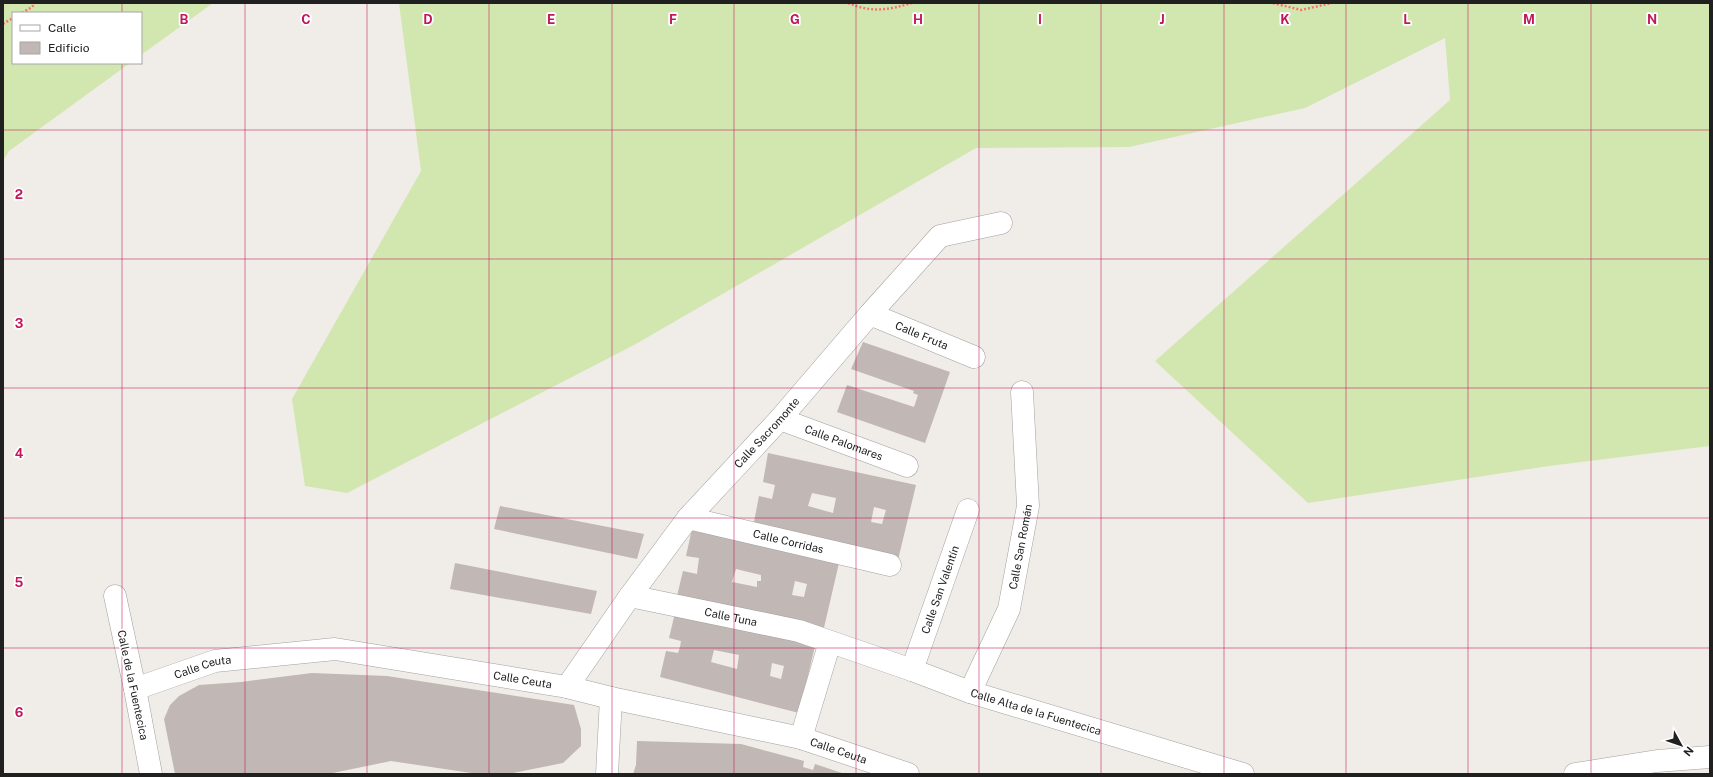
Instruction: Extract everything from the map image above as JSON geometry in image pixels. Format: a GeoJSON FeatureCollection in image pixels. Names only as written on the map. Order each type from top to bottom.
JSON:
{"type":"FeatureCollection","features":[{"type":"Feature","properties":{"kind":"street","name":"Calle Sacromonte"},"geometry":{"type":"LineString","coordinates":[[567,687],[630,596],[688,518],[780,419],[870,314],[940,236],[1001,223]]}},
{"type":"Feature","properties":{"kind":"street","name":"Calle Fruta"},"geometry":{"type":"LineString","coordinates":[[870,314],[974,357]]}},
{"type":"Feature","properties":{"kind":"street","name":"Calle San Román"},"geometry":{"type":"LineString","coordinates":[[970,692],[1009,609],[1028,506],[1022,392]]}},
{"type":"Feature","properties":{"kind":"street","name":"Calle Palomares"},"geometry":{"type":"LineString","coordinates":[[780,419],[907,466]]}},
{"type":"Feature","properties":{"kind":"street","name":"Calle San Valentín"},"geometry":{"type":"LineString","coordinates":[[912,670],[968,510]]}},
{"type":"Feature","properties":{"kind":"street","name":"Calle Corridas"},"geometry":{"type":"LineString","coordinates":[[688,518],[890,565]]}},
{"type":"Feature","properties":{"kind":"street","name":"Calle de la Fuentecica"},"geometry":{"type":"LineString","coordinates":[[114,596],[151,774]]}},
{"type":"Feature","properties":{"kind":"street","name":"Calle Tuna"},"geometry":{"type":"LineString","coordinates":[[630,596],[799,631],[830,642]]}},
{"type":"Feature","properties":{"kind":"street","name":"Calle Alta de la Fuentecica"},"geometry":{"type":"LineString","coordinates":[[830,642],[912,670],[970,692],[1243,774]]}},
{"type":"Feature","properties":{"kind":"street"},"geometry":{"type":"LineString","coordinates":[[801,738],[830,642]]}},
{"type":"Feature","properties":{"kind":"street","name":"Calle Ceuta"},"geometry":{"type":"LineString","coordinates":[[134,689],[215,661],[335,649],[567,687],[611,698],[801,738],[908,774]]}},
{"type":"Feature","properties":{"kind":"street"},"geometry":{"type":"LineString","coordinates":[[607,774],[611,698]]}},
{"type":"Feature","properties":{"kind":"street"},"geometry":{"type":"LineString","coordinates":[[1575,774],[1657,761],[1710,757]]}},
{"type":"Feature","properties":{"kind":"path"},"geometry":{"type":"LineString","coordinates":[[24,12],[32,7],[35,3]]}},
{"type":"Feature","properties":{"kind":"path"},"geometry":{"type":"LineString","coordinates":[[848,3],[859,8],[889,10],[912,3]]}},
{"type":"Feature","properties":{"kind":"path"},"geometry":{"type":"LineString","coordinates":[[1274,3],[1301,10],[1332,3]]}},
{"type":"Feature","properties":{"kind":"path"},"geometry":{"type":"LineString","coordinates":[[3,24],[12,19]]}},
{"type":"Feature","properties":{"kind":"green space"},"geometry":{"type":"Polygon","coordinates":[[[3,3],[213,3],[142,54],[142,12],[12,12],[12,64],[129,64],[9,151],[3,161],[3,3]]]}},
{"type":"Feature","properties":{"kind":"green space"},"geometry":{"type":"Polygon","coordinates":[[[399,3],[1710,3],[1710,446],[1549,466],[1308,503],[1155,361],[1450,100],[1445,38],[1305,108],[1129,147],[976,148],[634,345],[347,493],[305,486],[292,399],[421,171],[399,3]]]}},
{"type":"Feature","properties":{"kind":"building"},"geometry":{"type":"Polygon","coordinates":[[[863,342],[950,372],[925,443],[837,412],[847,385],[914,407],[918,395],[913,393],[914,391],[851,369],[863,342]]]}},
{"type":"Feature","properties":{"kind":"building"},"geometry":{"type":"Polygon","coordinates":[[[768,453],[916,485],[898,560],[754,522],[759,496],[772,499],[775,485],[763,482],[768,453]],[[812,493],[808,506],[833,513],[836,498],[812,493]],[[874,507],[871,522],[882,524],[886,510],[874,507]]]}},
{"type":"Feature","properties":{"kind":"building"},"geometry":{"type":"Polygon","coordinates":[[[500,506],[644,534],[637,559],[494,529],[500,506]]]}},
{"type":"Feature","properties":{"kind":"building"},"geometry":{"type":"Polygon","coordinates":[[[692,529],[839,563],[823,632],[677,596],[683,571],[697,574],[699,558],[686,556],[692,529]],[[736,569],[732,582],[757,587],[757,581],[761,581],[761,575],[736,569]],[[795,581],[792,595],[804,597],[807,584],[795,581]]]}},
{"type":"Feature","properties":{"kind":"building"},"geometry":{"type":"Polygon","coordinates":[[[455,563],[597,591],[591,614],[450,589],[455,563]]]}},
{"type":"Feature","properties":{"kind":"building"},"geometry":{"type":"Polygon","coordinates":[[[675,613],[815,646],[799,713],[660,677],[666,651],[678,653],[680,647],[681,641],[669,638],[675,613]],[[714,650],[711,662],[737,669],[739,655],[714,650]],[[772,663],[770,676],[781,679],[784,666],[772,663]]]}},
{"type":"Feature","properties":{"kind":"building"},"geometry":{"type":"Polygon","coordinates":[[[312,673],[387,676],[574,705],[581,729],[581,746],[563,763],[508,774],[478,774],[391,761],[328,774],[175,774],[164,719],[170,705],[179,696],[199,685],[241,682],[312,673]]]}},
{"type":"Feature","properties":{"kind":"building"},"geometry":{"type":"Polygon","coordinates":[[[637,741],[741,744],[804,761],[803,767],[813,770],[815,764],[845,774],[633,774],[636,765],[637,741]]]}}]}
